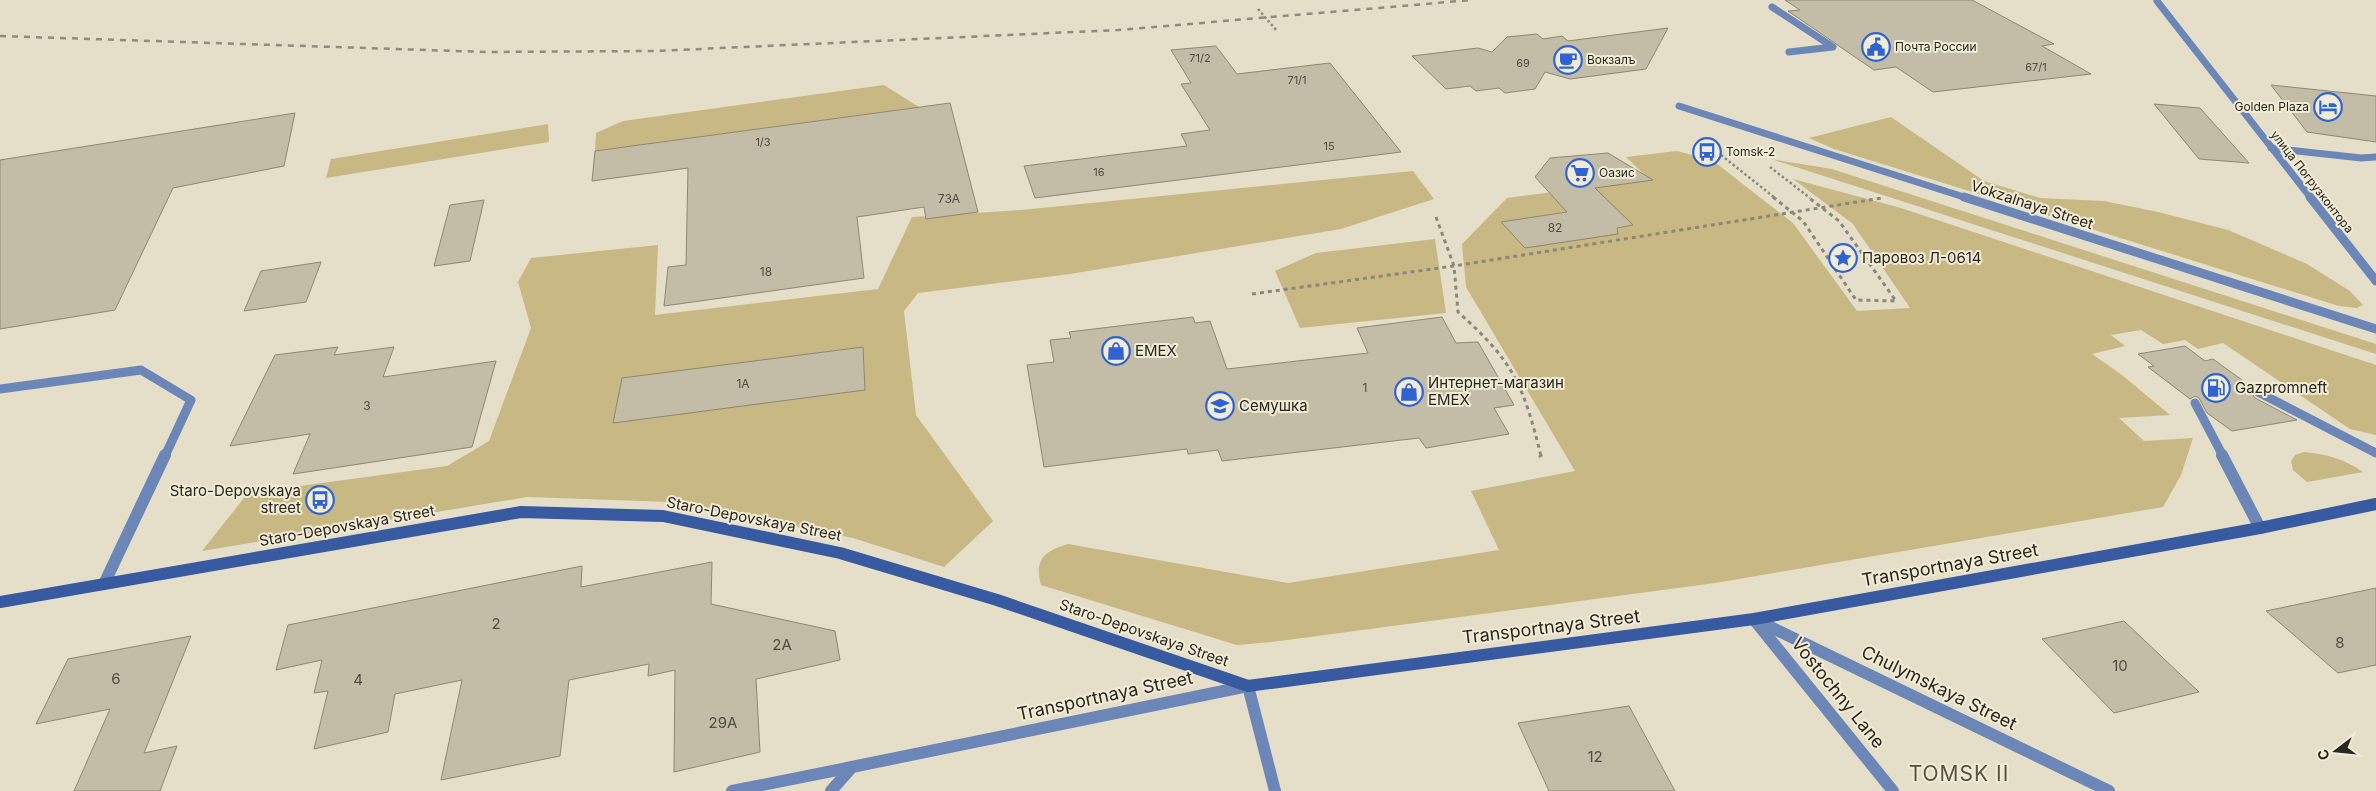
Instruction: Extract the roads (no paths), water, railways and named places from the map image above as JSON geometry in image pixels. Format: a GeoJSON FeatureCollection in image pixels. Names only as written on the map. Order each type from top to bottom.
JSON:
{"type":"FeatureCollection","features":[{"type":"Feature","properties":{"kind":"main road","name":"Transportnaya Street"},"geometry":{"type":"LineString","coordinates":[[1248,686],[1754,619],[2260,528],[2376,504]]}},
{"type":"Feature","properties":{"kind":"main road","name":"Staro-Depovskaya Street"},"geometry":{"type":"LineString","coordinates":[[0,602],[521,512],[663,516],[840,553],[997,600],[1248,686]]}},
{"type":"Feature","properties":{"kind":"street","name":"улица Погрузконтора"},"geometry":{"type":"LineString","coordinates":[[2169,0],[2156,1],[2376,281]]}},
{"type":"Feature","properties":{"kind":"street"},"geometry":{"type":"LineString","coordinates":[[1772,7],[1833,47],[1789,52]]}},
{"type":"Feature","properties":{"kind":"street","name":"Vokzalnaya Street"},"geometry":{"type":"LineString","coordinates":[[1679,106],[2376,329]]}},
{"type":"Feature","properties":{"kind":"street"},"geometry":{"type":"LineString","coordinates":[[2270,148],[2361,158],[2376,157]]}},
{"type":"Feature","properties":{"kind":"street"},"geometry":{"type":"LineString","coordinates":[[0,389],[141,370],[191,400],[104,584]]}},
{"type":"Feature","properties":{"kind":"street"},"geometry":{"type":"LineString","coordinates":[[2258,392],[2376,453]]}},
{"type":"Feature","properties":{"kind":"street"},"geometry":{"type":"LineString","coordinates":[[2195,403],[2260,528]]}},
{"type":"Feature","properties":{"kind":"street","name":"Vostochny Lane"},"geometry":{"type":"LineString","coordinates":[[1754,619],[1893,791]]}},
{"type":"Feature","properties":{"kind":"street","name":"Chulymskaya Street"},"geometry":{"type":"LineString","coordinates":[[1754,619],[2109,791]]}},
{"type":"Feature","properties":{"kind":"street"},"geometry":{"type":"LineString","coordinates":[[1248,686],[1276,791]]}},
{"type":"Feature","properties":{"kind":"street","name":"Transportnaya Street"},"geometry":{"type":"LineString","coordinates":[[732,791],[1248,686]]}},
{"type":"Feature","properties":{"kind":"street"},"geometry":{"type":"LineString","coordinates":[[831,791],[852,767]]}},
{"type":"Feature","properties":{"kind":"railway"},"geometry":{"type":"LineString","coordinates":[[0,36],[487,52],[655,51],[1118,30],[1472,0]]}},
{"type":"Feature","properties":{"kind":"place","name":"Почта России"},"geometry":{"type":"Point","coordinates":[1876,47]}},
{"type":"Feature","properties":{"kind":"place","name":"Вокзалъ"},"geometry":{"type":"Point","coordinates":[1568,60]}},
{"type":"Feature","properties":{"kind":"place","name":"Golden Plaza"},"geometry":{"type":"Point","coordinates":[2328,107]}},
{"type":"Feature","properties":{"kind":"place","name":"Tomsk-2"},"geometry":{"type":"Point","coordinates":[1707,152]}},
{"type":"Feature","properties":{"kind":"place","name":"Оазис"},"geometry":{"type":"Point","coordinates":[1580,173]}},
{"type":"Feature","properties":{"kind":"place","name":"Паровоз Л-0614"},"geometry":{"type":"Point","coordinates":[1843,258]}},
{"type":"Feature","properties":{"kind":"place","name":"EMEX"},"geometry":{"type":"Point","coordinates":[1116,351]}},
{"type":"Feature","properties":{"kind":"place","name":"Gazpromneft"},"geometry":{"type":"Point","coordinates":[2216,388]}},
{"type":"Feature","properties":{"kind":"place","name":"Интернет-магазин EMEX"},"geometry":{"type":"Point","coordinates":[1409,392]}},
{"type":"Feature","properties":{"kind":"place","name":"Семушка"},"geometry":{"type":"Point","coordinates":[1220,406]}},
{"type":"Feature","properties":{"kind":"place","name":"Staro-Depovskaya street"},"geometry":{"type":"Point","coordinates":[320,500]}},
{"type":"Feature","properties":{"kind":"district","name":"TOMSK II"},"geometry":{"type":"Point","coordinates":[1959,774]}}]}
